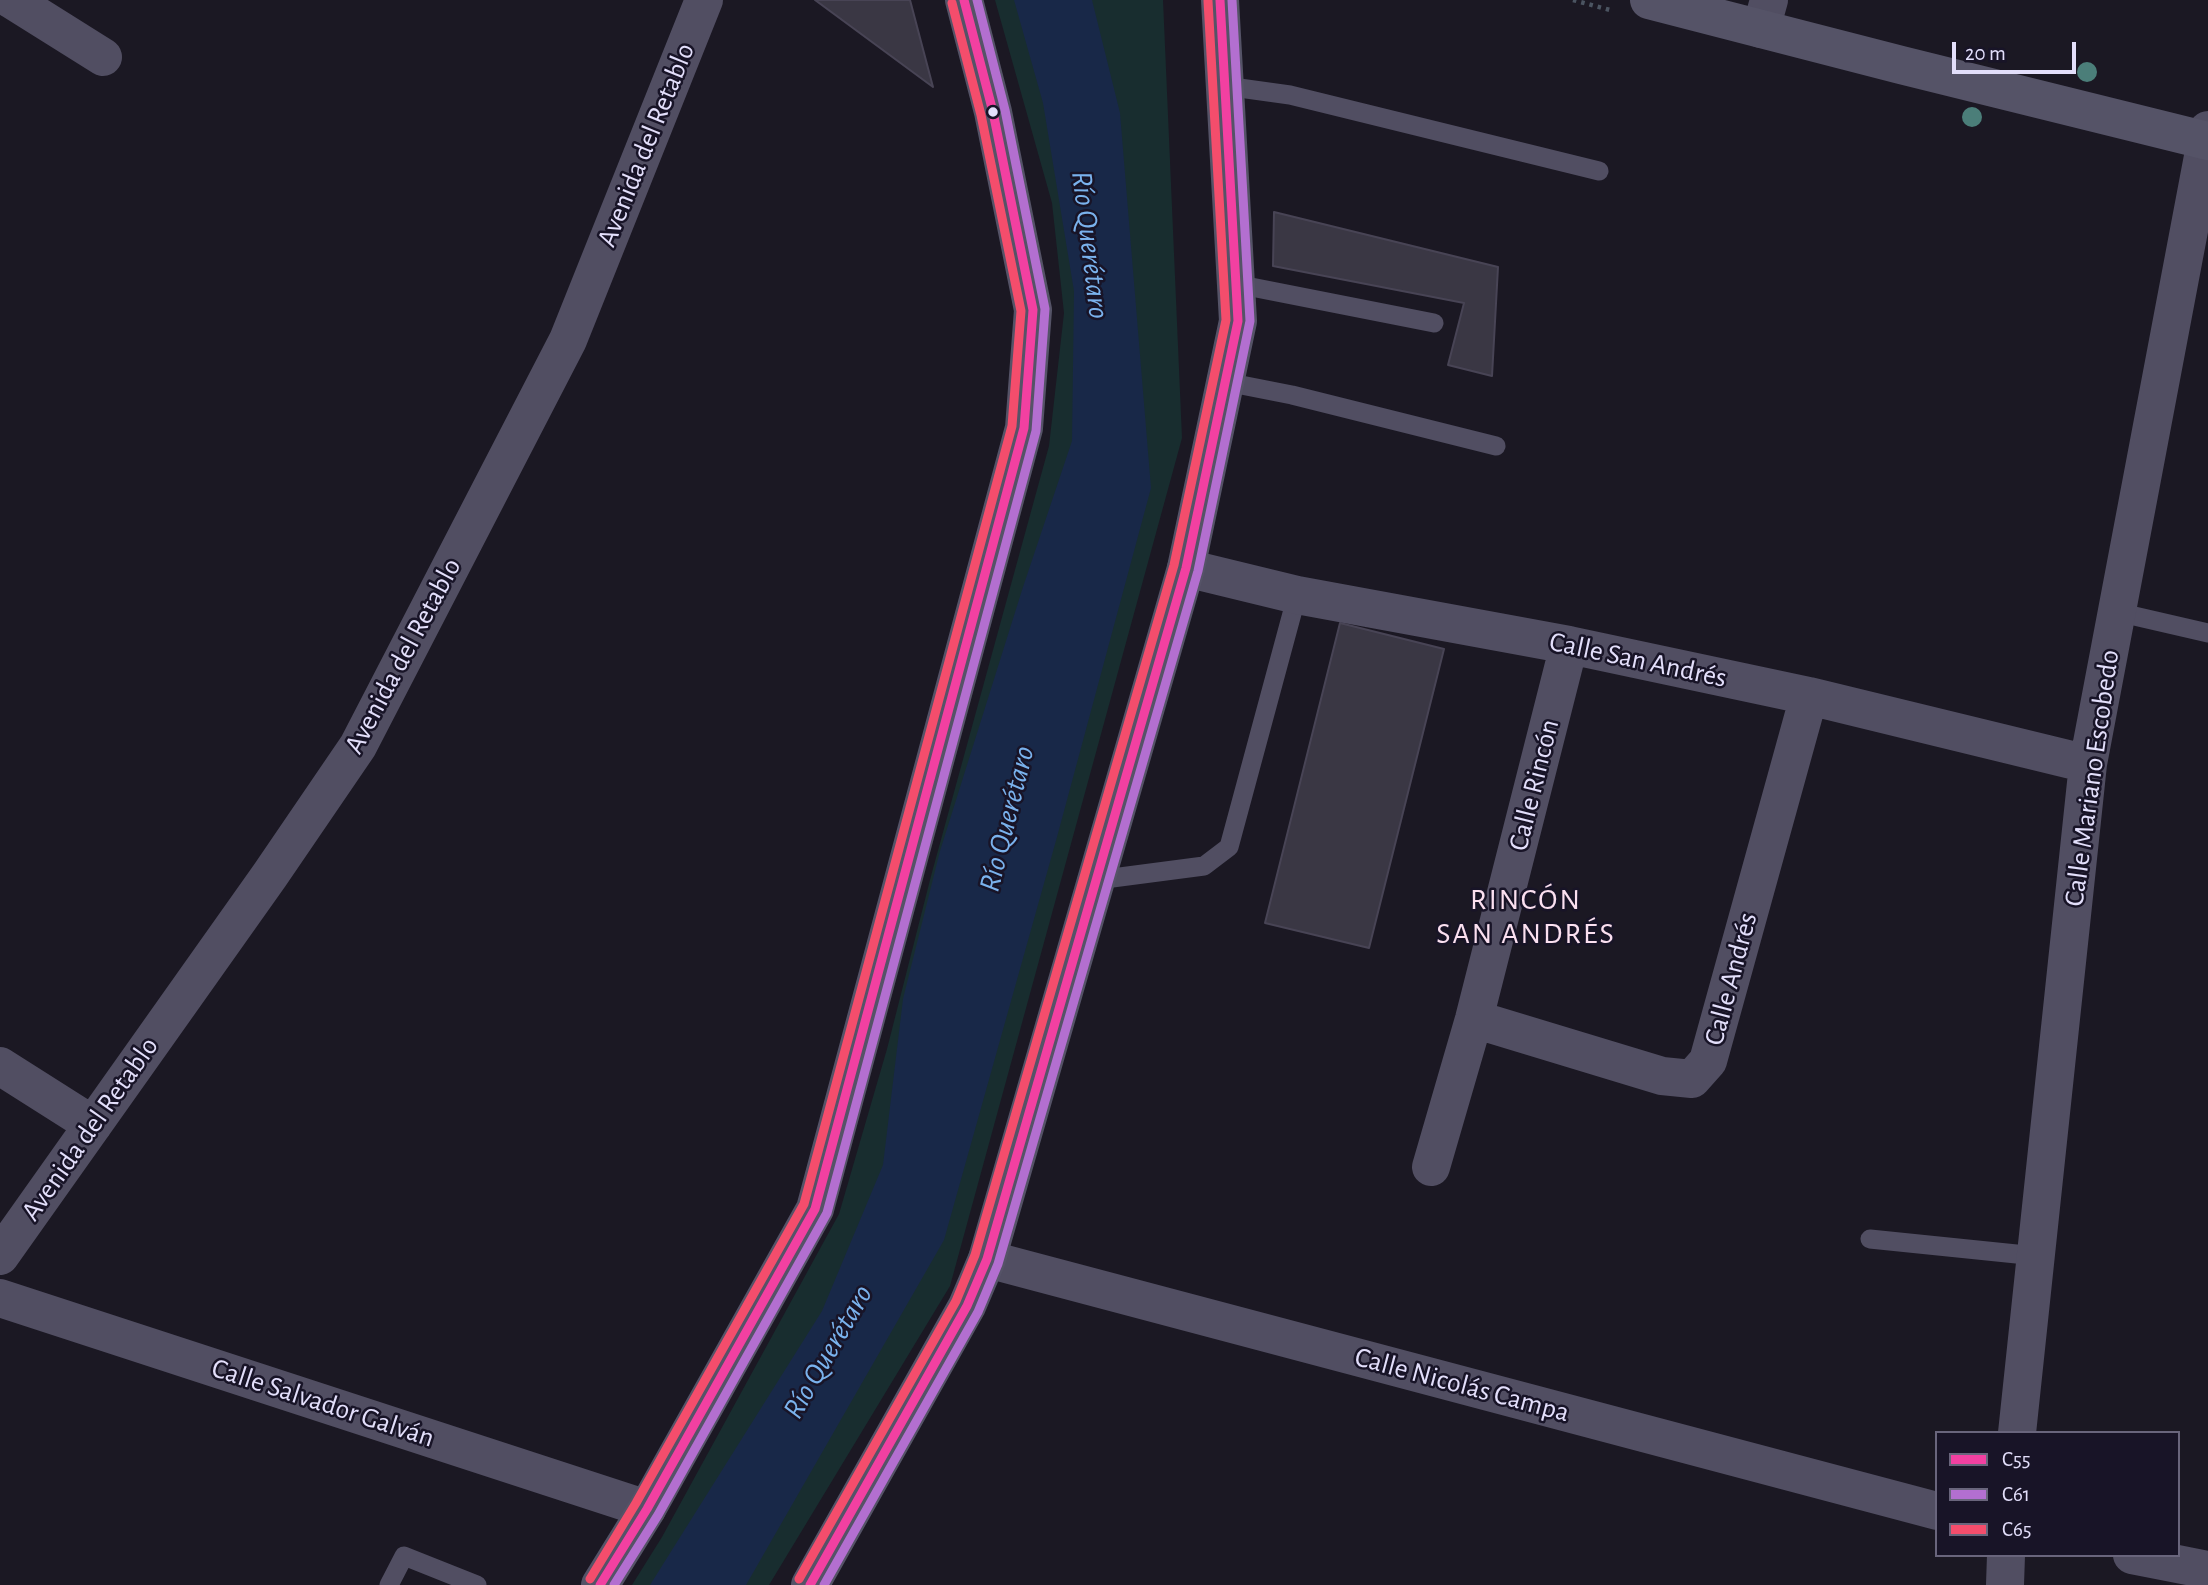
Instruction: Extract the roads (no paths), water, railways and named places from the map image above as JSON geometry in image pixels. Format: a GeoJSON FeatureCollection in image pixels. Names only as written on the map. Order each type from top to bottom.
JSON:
{"type":"FeatureCollection","features":[{"type":"Feature","properties":{"kind":"main road"},"geometry":{"type":"LineString","coordinates":[[600,1585],[647,1509],[815,1209],[1024,428],[1033,310],[993,112],[964,0]]}},
{"type":"Feature","properties":{"kind":"main road"},"geometry":{"type":"LineString","coordinates":[[810,1585],[961,1318],[987,1259],[1186,568],[1238,321],[1220,0]]}},
{"type":"Feature","properties":{"kind":"main road"},"geometry":{"type":"LineString","coordinates":[[1649,0],[1765,15],[2207,137]]}},
{"type":"Feature","properties":{"kind":"street"},"geometry":{"type":"LineString","coordinates":[[12,0],[103,57]]}},
{"type":"Feature","properties":{"kind":"street","name":"Avenida del Retablo"},"geometry":{"type":"LineString","coordinates":[[0,1256],[271,875],[358,746],[569,340],[704,0]]}},
{"type":"Feature","properties":{"kind":"street","name":"Calle Mariano Escobedo"},"geometry":{"type":"LineString","coordinates":[[2017,1431],[2088,764],[2207,137]]}},
{"type":"Feature","properties":{"kind":"street","name":"Calle San Andrés"},"geometry":{"type":"LineString","coordinates":[[1186,568],[1297,595],[1569,645],[1809,696],[2088,764]]}},
{"type":"Feature","properties":{"kind":"street","name":"Calle Rincón"},"geometry":{"type":"LineString","coordinates":[[1431,1167],[1474,1019],[1569,645]]}},
{"type":"Feature","properties":{"kind":"street","name":"Calle Andrés"},"geometry":{"type":"LineString","coordinates":[[1474,1019],[1662,1076],[1692,1080],[1708,1060],[1809,696]]}},
{"type":"Feature","properties":{"kind":"street"},"geometry":{"type":"LineString","coordinates":[[0,1066],[93,1125]]}},
{"type":"Feature","properties":{"kind":"street","name":"Calle Nicolás Campa"},"geometry":{"type":"LineString","coordinates":[[987,1259],[1935,1510]]}},
{"type":"Feature","properties":{"kind":"street","name":"Calle Salvador Galván"},"geometry":{"type":"LineString","coordinates":[[0,1298],[647,1509]]}},
{"type":"Feature","properties":{"kind":"street"},"geometry":{"type":"LineString","coordinates":[[2005,1585],[2006,1557]]}},
{"type":"Feature","properties":{"kind":"street"},"geometry":{"type":"LineString","coordinates":[[2143,1557],[2208,1570]]}},
{"type":"Feature","properties":{"kind":"lane"},"geometry":{"type":"LineString","coordinates":[[1225,86],[1290,95],[1599,171]]}},
{"type":"Feature","properties":{"kind":"lane"},"geometry":{"type":"LineString","coordinates":[[1236,284],[1434,323]]}},
{"type":"Feature","properties":{"kind":"lane"},"geometry":{"type":"LineString","coordinates":[[1226,382],[1292,395],[1496,446]]}},
{"type":"Feature","properties":{"kind":"lane"},"geometry":{"type":"LineString","coordinates":[[1097,880],[1203,866],[1229,847],[1297,595]]}},
{"type":"Feature","properties":{"kind":"lane"},"geometry":{"type":"LineString","coordinates":[[2117,612],[2208,633]]}},
{"type":"Feature","properties":{"kind":"lane"},"geometry":{"type":"LineString","coordinates":[[1870,1238],[2036,1256]]}},
{"type":"Feature","properties":{"kind":"lane"},"geometry":{"type":"LineString","coordinates":[[389,1585],[404,1556],[477,1585]]}},
{"type":"Feature","properties":{"kind":"water","name":"Río Querétaro"},"geometry":{"type":"Polygon","coordinates":[[[1014,0],[1092,0],[1120,113],[1151,488],[944,1240],[746,1585],[650,1585],[822,1311],[883,1165],[903,999],[940,851],[1072,441],[1074,291],[1043,103],[1014,0]]]}},
{"type":"Feature","properties":{"kind":"district","name":"RINCÓN SAN ANDRÉS"},"geometry":{"type":"Point","coordinates":[1526,918]}}]}
